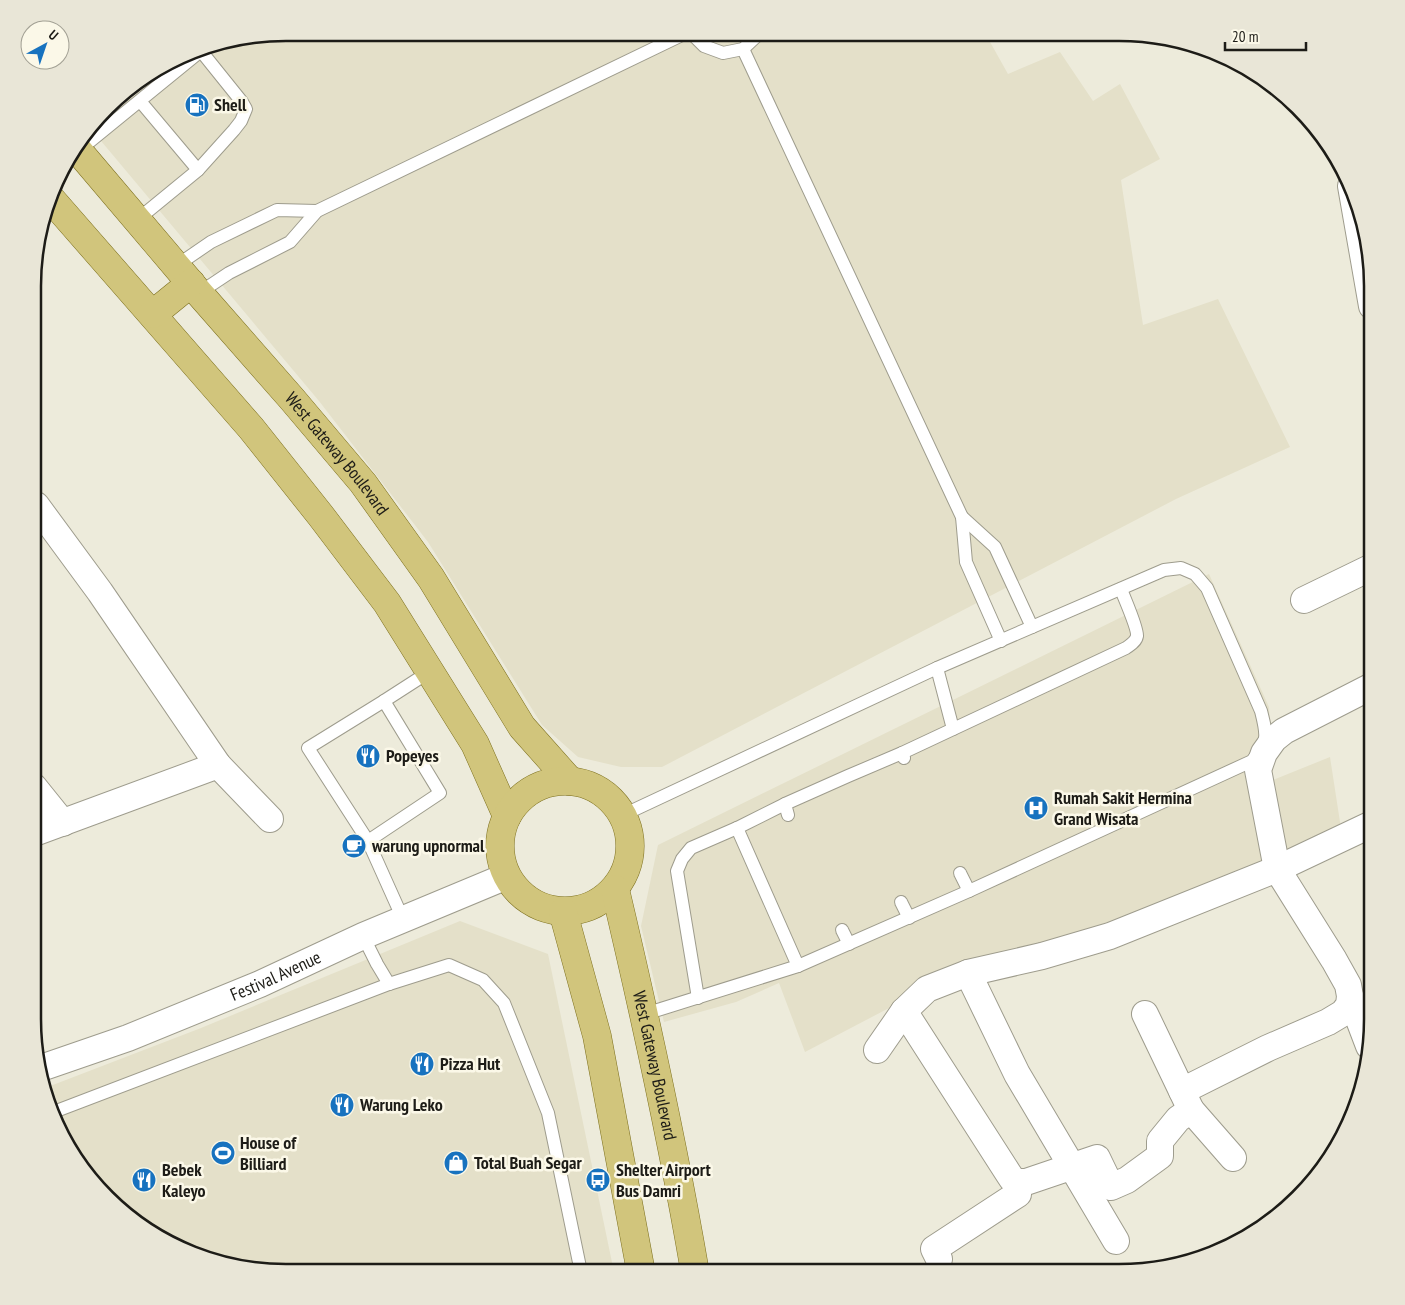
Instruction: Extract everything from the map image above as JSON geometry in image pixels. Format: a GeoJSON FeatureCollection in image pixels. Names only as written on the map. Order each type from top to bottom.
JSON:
{"type":"FeatureCollection","features":[{"type":"Feature","properties":{"kind":"main road","name":"West Gateway Boulevard"},"geometry":{"type":"LineString","coordinates":[[80,153],[363,483],[431,578],[522,727],[570,781]]}},
{"type":"Feature","properties":{"kind":"main road"},"geometry":{"type":"LineString","coordinates":[[56,203],[252,428],[387,603],[474,744],[507,816]]}},
{"type":"Feature","properties":{"kind":"main road"},"geometry":{"type":"LineString","coordinates":[[154,314],[189,280]]}},
{"type":"Feature","properties":{"kind":"main road"},"geometry":{"type":"LineString","coordinates":[[570,781],[586,784],[601,792],[613,802],[623,815],[630,834],[630,853],[626,872],[615,889],[605,898],[592,906],[563,912],[546,908],[530,901],[517,890],[507,876],[501,856],[501,836],[507,816],[518,800],[534,789],[551,782],[570,781]]}},
{"type":"Feature","properties":{"kind":"main road","name":"West Gateway Boulevard"},"geometry":{"type":"LineString","coordinates":[[615,889],[645,1014],[694,1264]]}},
{"type":"Feature","properties":{"kind":"main road"},"geometry":{"type":"LineString","coordinates":[[563,912],[597,1036],[640,1264]]}},
{"type":"Feature","properties":{"kind":"street"},"geometry":{"type":"LineString","coordinates":[[41,512],[100,592],[218,765],[270,819]]}},
{"type":"Feature","properties":{"kind":"street"},"geometry":{"type":"LineString","coordinates":[[1304,600],[1364,571]]}},
{"type":"Feature","properties":{"kind":"street"},"geometry":{"type":"LineString","coordinates":[[1363,1031],[1350,996],[1348,985],[1277,869],[1258,770],[1264,753],[1274,739],[1284,731],[1364,690]]}},
{"type":"Feature","properties":{"kind":"street"},"geometry":{"type":"LineString","coordinates":[[41,830],[218,765]]}},
{"type":"Feature","properties":{"kind":"street"},"geometry":{"type":"LineString","coordinates":[[41,796],[62,823]]}},
{"type":"Feature","properties":{"kind":"street"},"geometry":{"type":"LineString","coordinates":[[877,1050],[904,1011],[927,989],[968,972],[1042,956],[1110,936],[1277,869],[1364,828]]}},
{"type":"Feature","properties":{"kind":"street","name":"Festival Avenue"},"geometry":{"type":"LineString","coordinates":[[46,1066],[128,1038],[260,984],[363,936],[507,876]]}},
{"type":"Feature","properties":{"kind":"street"},"geometry":{"type":"LineString","coordinates":[[968,972],[1017,1074],[1116,1241]]}},
{"type":"Feature","properties":{"kind":"street"},"geometry":{"type":"LineString","coordinates":[[1017,1182],[1026,1182],[1097,1158],[1112,1187],[1127,1180],[1160,1156],[1160,1141],[1178,1119],[1186,1101],[1268,1048],[1328,1022],[1343,1013],[1349,1005],[1350,996]]}},
{"type":"Feature","properties":{"kind":"street"},"geometry":{"type":"LineString","coordinates":[[904,1011],[1008,1173],[1017,1182],[1018,1194],[934,1249],[939,1259]]}},
{"type":"Feature","properties":{"kind":"street"},"geometry":{"type":"LineString","coordinates":[[1145,1014],[1186,1101],[1233,1158]]}},
{"type":"Feature","properties":{"kind":"lane"},"geometry":{"type":"LineString","coordinates":[[189,280],[229,273],[290,242],[316,211],[669,41]]}},
{"type":"Feature","properties":{"kind":"lane"},"geometry":{"type":"LineString","coordinates":[[699,41],[704,46],[722,53],[743,49],[752,41]]}},
{"type":"Feature","properties":{"kind":"lane"},"geometry":{"type":"LineString","coordinates":[[743,49],[962,517],[966,562],[1001,641]]}},
{"type":"Feature","properties":{"kind":"lane"},"geometry":{"type":"LineString","coordinates":[[137,220],[198,170],[241,121],[246,109],[208,54]]}},
{"type":"Feature","properties":{"kind":"lane"},"geometry":{"type":"LineString","coordinates":[[91,138],[187,62]]}},
{"type":"Feature","properties":{"kind":"lane"},"geometry":{"type":"LineString","coordinates":[[140,101],[198,170]]}},
{"type":"Feature","properties":{"kind":"lane"},"geometry":{"type":"LineString","coordinates":[[189,280],[211,242],[277,210],[316,211]]}},
{"type":"Feature","properties":{"kind":"lane"},"geometry":{"type":"LineString","coordinates":[[962,517],[995,547],[1032,627]]}},
{"type":"Feature","properties":{"kind":"lane"},"geometry":{"type":"LineString","coordinates":[[623,815],[937,668],[1164,570],[1181,568],[1195,574],[1207,588],[1261,711],[1266,730],[1265,742],[1252,761],[969,892],[798,966],[645,1014]]}},
{"type":"Feature","properties":{"kind":"lane"},"geometry":{"type":"LineString","coordinates":[[698,998],[677,871],[682,859],[691,848],[787,809],[1126,648],[1134,642],[1137,636],[1136,628],[1120,589]]}},
{"type":"Feature","properties":{"kind":"lane"},"geometry":{"type":"LineString","coordinates":[[937,668],[954,729]]}},
{"type":"Feature","properties":{"kind":"lane"},"geometry":{"type":"LineString","coordinates":[[403,919],[368,841],[308,748],[429,672]]}},
{"type":"Feature","properties":{"kind":"lane"},"geometry":{"type":"LineString","coordinates":[[368,841],[440,793],[384,701]]}},
{"type":"Feature","properties":{"kind":"lane"},"geometry":{"type":"LineString","coordinates":[[737,828],[798,966]]}},
{"type":"Feature","properties":{"kind":"lane"},"geometry":{"type":"LineString","coordinates":[[960,873],[969,892]]}},
{"type":"Feature","properties":{"kind":"lane"},"geometry":{"type":"LineString","coordinates":[[901,902],[909,918]]}},
{"type":"Feature","properties":{"kind":"lane"},"geometry":{"type":"LineString","coordinates":[[842,930],[849,944]]}},
{"type":"Feature","properties":{"kind":"lane"},"geometry":{"type":"LineString","coordinates":[[363,936],[389,984]]}},
{"type":"Feature","properties":{"kind":"lane"},"geometry":{"type":"LineString","coordinates":[[59,1110],[389,984],[449,965],[483,980],[504,1003],[548,1113],[579,1264]]}},
{"type":"Feature","properties":{"kind":"shaded area"},"geometry":{"type":"Polygon","coordinates":[[[286,41],[989,41],[1008,74],[1060,52],[1093,101],[1120,84],[1160,159],[1121,180],[1143,325],[1218,299],[1290,447],[1176,499],[662,767],[621,767],[578,757],[542,725],[428,542],[319,401],[95,134],[125,102],[163,74],[207,54],[254,43],[286,41]]]}},
{"type":"Feature","properties":{"kind":"shaded area","name":"Rumah Sakit Hermina Grand Wisata"},"geometry":{"type":"Polygon","coordinates":[[[1209,574],[1269,707],[1273,780],[1330,757],[1342,835],[891,1007],[805,1052],[779,983],[736,1002],[664,1022],[641,926],[658,845],[1209,574]]]}},
{"type":"Feature","properties":{"kind":"shaded area"},"geometry":{"type":"Polygon","coordinates":[[[460,921],[548,954],[612,1264],[286,1264],[254,1262],[207,1251],[163,1231],[125,1203],[92,1168],[66,1127],[51,1086],[201,1028],[460,921]]]}},
{"type":"Feature","properties":{"kind":"place","name":"Shell"},"geometry":{"type":"Point","coordinates":[197,105]}},
{"type":"Feature","properties":{"kind":"place","name":"Popeyes"},"geometry":{"type":"Point","coordinates":[368,756]}},
{"type":"Feature","properties":{"kind":"place","name":"Rumah Sakit Hermina Grand Wisata"},"geometry":{"type":"Point","coordinates":[1036,808]}},
{"type":"Feature","properties":{"kind":"place","name":"warung upnormal"},"geometry":{"type":"Point","coordinates":[354,846]}},
{"type":"Feature","properties":{"kind":"place","name":"Pizza Hut"},"geometry":{"type":"Point","coordinates":[422,1064]}},
{"type":"Feature","properties":{"kind":"place","name":"Warung Leko"},"geometry":{"type":"Point","coordinates":[342,1105]}},
{"type":"Feature","properties":{"kind":"place","name":"House of Billiard"},"geometry":{"type":"Point","coordinates":[223,1153]}},
{"type":"Feature","properties":{"kind":"place","name":"Total Buah Segar"},"geometry":{"type":"Point","coordinates":[456,1163]}},
{"type":"Feature","properties":{"kind":"place","name":"Bebek Kaleyo"},"geometry":{"type":"Point","coordinates":[144,1180]}},
{"type":"Feature","properties":{"kind":"place","name":"Shelter Airport Bus Damri"},"geometry":{"type":"Point","coordinates":[598,1180]}}]}
